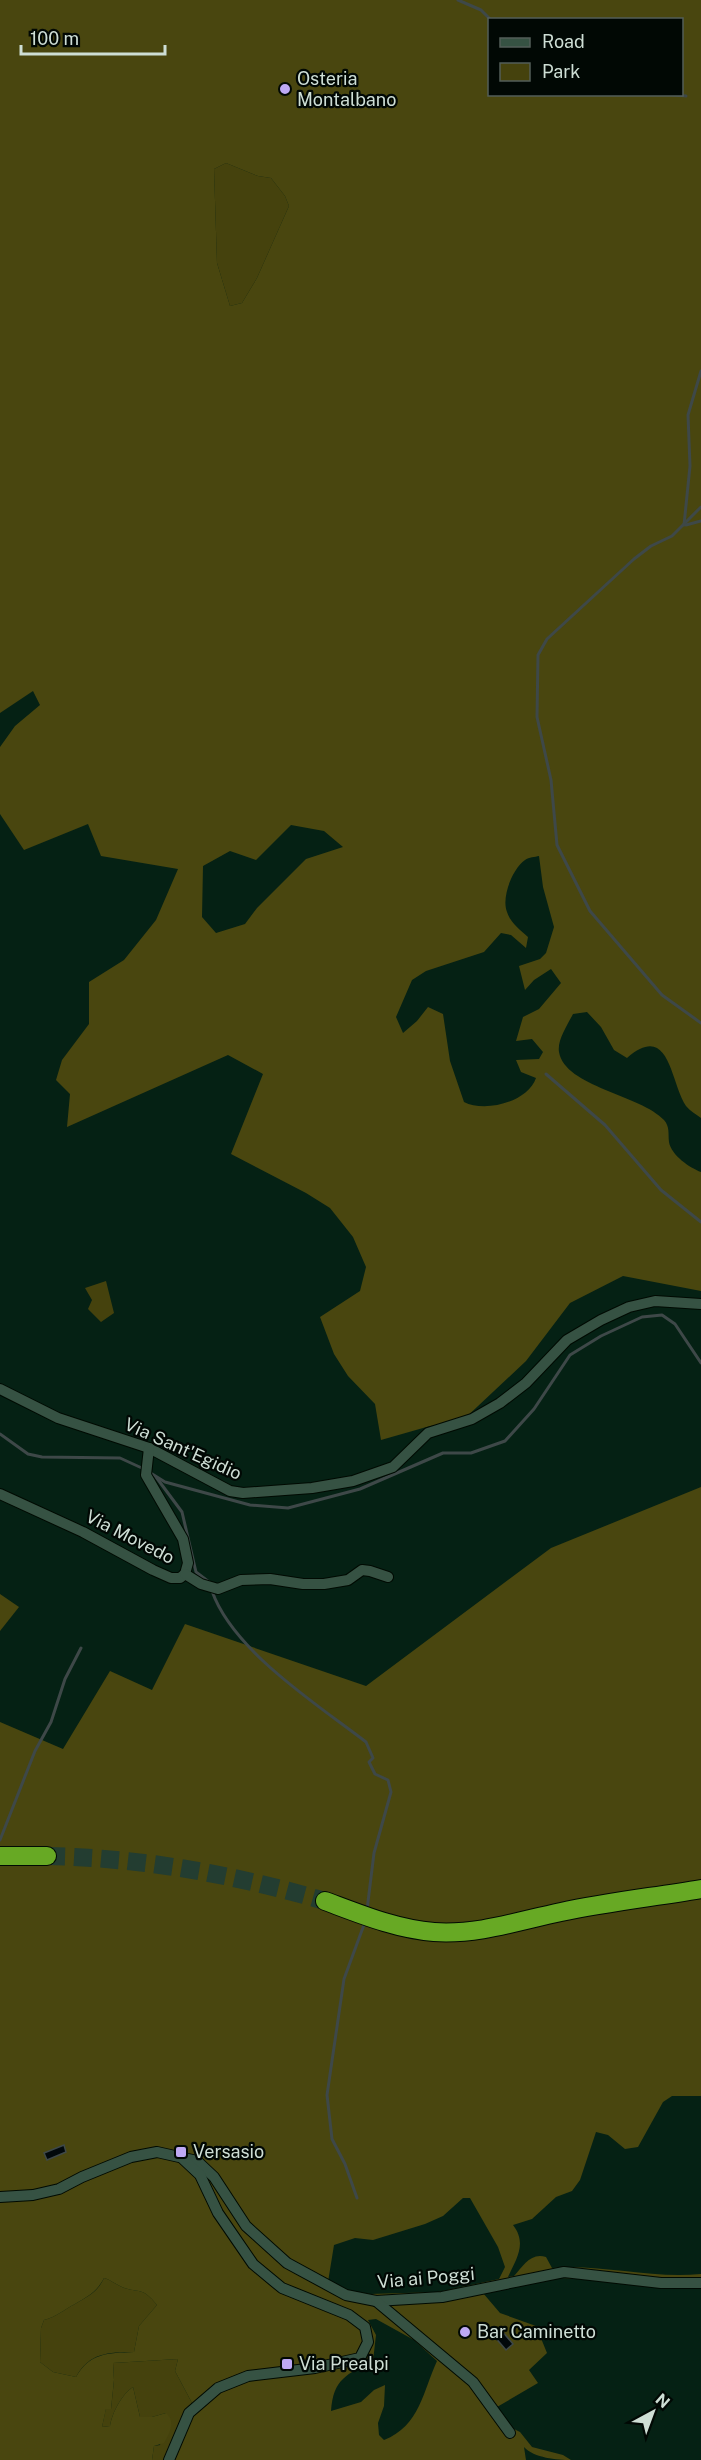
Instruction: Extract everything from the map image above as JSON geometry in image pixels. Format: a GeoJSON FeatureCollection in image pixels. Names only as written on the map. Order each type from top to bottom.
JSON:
{"type":"FeatureCollection","features":[{"type":"Feature","properties":{"kind":"highway"},"geometry":{"type":"LineString","coordinates":[[0,1856],[47,1856]]}},
{"type":"Feature","properties":{"kind":"highway"},"geometry":{"type":"LineString","coordinates":[[325,1901],[390,1924],[433,1932],[460,1933],[496,1928],[562,1912],[701,1889]]}},
{"type":"Feature","properties":{"kind":"street","name":"Via Sant'Egidio"},"geometry":{"type":"LineString","coordinates":[[2,1394],[58,1418],[149,1448],[230,1491],[243,1493],[312,1488],[353,1481],[393,1467],[428,1433],[472,1419],[501,1403],[526,1383],[567,1340],[601,1320],[629,1307],[655,1301],[701,1304]]}},
{"type":"Feature","properties":{"kind":"street","name":"Via Movedo"},"geometry":{"type":"LineString","coordinates":[[0,1494],[83,1532],[153,1570],[171,1578],[180,1578],[185,1574],[188,1563],[183,1539],[146,1475],[149,1448]]}},
{"type":"Feature","properties":{"kind":"street"},"geometry":{"type":"LineString","coordinates":[[185,1574],[201,1584],[218,1589],[241,1580],[324,1584],[348,1580],[362,1570],[370,1570],[388,1577]]}},
{"type":"Feature","properties":{"kind":"street","name":"Via ai Poggi"},"geometry":{"type":"LineString","coordinates":[[0,2197],[59,2189],[131,2157],[157,2152],[197,2161],[214,2177],[246,2226],[287,2263],[346,2295],[376,2301],[442,2296],[564,2272],[661,2283],[701,2283]]}},
{"type":"Feature","properties":{"kind":"street"},"geometry":{"type":"LineString","coordinates":[[169,2460],[189,2413],[218,2388],[248,2376],[360,2358],[368,2342],[365,2327],[349,2315],[282,2288],[253,2264],[218,2213],[200,2175],[183,2159]]}},
{"type":"Feature","properties":{"kind":"street"},"geometry":{"type":"LineString","coordinates":[[376,2301],[473,2382],[510,2433]]}},
{"type":"Feature","properties":{"kind":"green space"},"geometry":{"type":"Polygon","coordinates":[[[226,163],[258,176],[271,178],[285,196],[289,206],[257,278],[242,303],[230,306],[217,263],[214,169],[226,163]]]}},
{"type":"Feature","properties":{"kind":"green space"},"geometry":{"type":"Polygon","coordinates":[[[106,1281],[114,1313],[101,1322],[88,1309],[92,1300],[85,1288],[106,1281]]]}},
{"type":"Feature","properties":{"kind":"green space"},"geometry":{"type":"Polygon","coordinates":[[[104,2278],[122,2287],[144,2293],[157,2305],[139,2326],[134,2352],[108,2354],[93,2359],[81,2369],[76,2377],[53,2372],[40,2362],[41,2328],[44,2320],[92,2294],[104,2278]]]}},
{"type":"Feature","properties":{"kind":"green space"},"geometry":{"type":"Polygon","coordinates":[[[178,2359],[175,2371],[192,2403],[178,2426],[166,2460],[152,2460],[154,2446],[160,2445],[166,2413],[152,2417],[140,2417],[133,2387],[118,2404],[110,2426],[102,2427],[106,2408],[111,2409],[113,2363],[178,2359]]]}},
{"type":"Feature","properties":{"kind":"shaded area"},"geometry":{"type":"Polygon","coordinates":[[[0,0],[701,0],[701,1118],[686,1106],[667,1059],[660,1051],[652,1047],[641,1048],[627,1058],[614,1050],[601,1027],[587,1012],[573,1014],[563,1032],[559,1052],[564,1064],[575,1074],[653,1111],[664,1120],[673,1152],[701,1172],[701,1291],[623,1276],[570,1303],[526,1361],[461,1422],[430,1426],[381,1440],[375,1404],[348,1376],[334,1354],[320,1317],[360,1291],[366,1267],[353,1237],[330,1208],[231,1154],[263,1074],[228,1055],[67,1127],[70,1094],[56,1080],[62,1060],[89,1024],[89,982],[124,960],[156,920],[178,869],[101,856],[88,824],[24,850],[0,814],[0,747],[15,726],[40,705],[33,691],[0,713],[0,0]],[[226,163],[214,169],[217,263],[230,306],[242,303],[257,278],[289,206],[285,196],[271,178],[258,176],[226,163]],[[291,825],[256,860],[230,851],[203,866],[202,917],[216,933],[245,924],[257,908],[306,859],[343,847],[324,831],[291,825]],[[539,856],[527,859],[516,869],[507,891],[507,912],[510,919],[528,937],[526,948],[511,935],[501,933],[484,952],[426,971],[412,980],[396,1017],[403,1033],[428,1007],[443,1014],[450,1061],[464,1102],[473,1105],[494,1106],[515,1099],[524,1093],[536,1078],[521,1072],[516,1060],[539,1059],[543,1052],[532,1039],[516,1041],[523,1017],[539,1009],[561,983],[551,969],[534,980],[525,990],[519,966],[540,959],[546,953],[554,927],[543,887],[539,856]]]}},
{"type":"Feature","properties":{"kind":"shaded area"},"geometry":{"type":"Polygon","coordinates":[[[701,1487],[701,2096],[672,2096],[663,2102],[638,2147],[625,2149],[608,2135],[596,2132],[580,2180],[572,2191],[556,2197],[532,2219],[513,2225],[520,2244],[508,2277],[514,2276],[532,2258],[541,2256],[546,2257],[552,2268],[589,2268],[664,2275],[701,2274],[701,2284],[561,2278],[483,2293],[500,2313],[536,2326],[547,2353],[529,2370],[538,2383],[497,2407],[512,2428],[520,2432],[532,2447],[563,2455],[571,2460],[540,2456],[524,2447],[526,2460],[166,2460],[178,2426],[192,2403],[175,2371],[178,2359],[113,2363],[111,2409],[106,2409],[102,2427],[110,2426],[118,2404],[133,2387],[140,2417],[152,2417],[166,2413],[171,2420],[171,2427],[164,2443],[154,2446],[152,2460],[0,2460],[0,1722],[63,1749],[110,1671],[152,1690],[185,1624],[366,1686],[551,1548],[701,1487]],[[463,2198],[443,2216],[425,2224],[373,2240],[355,2238],[334,2245],[328,2282],[348,2290],[370,2294],[438,2292],[499,2279],[505,2267],[498,2247],[470,2198],[463,2198]],[[104,2278],[88,2296],[57,2315],[44,2320],[41,2328],[40,2362],[53,2372],[76,2377],[81,2369],[93,2359],[107,2354],[134,2352],[139,2326],[157,2305],[144,2293],[122,2287],[104,2278]],[[376,2319],[368,2320],[376,2335],[373,2361],[343,2379],[332,2400],[331,2411],[361,2402],[374,2390],[385,2385],[384,2406],[378,2423],[379,2435],[384,2440],[396,2434],[413,2417],[437,2361],[414,2340],[376,2319]]]}},
{"type":"Feature","properties":{"kind":"shaded area"},"geometry":{"type":"Polygon","coordinates":[[[0,1594],[19,1607],[0,1631],[0,1594]]]}},
{"type":"Feature","properties":{"kind":"shaded area"},"geometry":{"type":"Polygon","coordinates":[[[64,2145],[66,2152],[47,2160],[44,2153],[64,2145]]]}},
{"type":"Feature","properties":{"kind":"shaded area"},"geometry":{"type":"Polygon","coordinates":[[[501,2330],[513,2344],[506,2350],[494,2336],[501,2330]]]}},
{"type":"Feature","properties":{"kind":"waterway"},"geometry":{"type":"LineString","coordinates":[[458,0],[481,10],[489,18]]}},
{"type":"Feature","properties":{"kind":"waterway"},"geometry":{"type":"LineString","coordinates":[[684,525],[690,466],[688,415],[701,371]]}},
{"type":"Feature","properties":{"kind":"waterway"},"geometry":{"type":"LineString","coordinates":[[701,507],[672,536],[651,546],[634,559],[547,639],[538,655],[537,717],[551,780],[557,845],[590,911],[662,995],[701,1023]]}},
{"type":"Feature","properties":{"kind":"waterway"},"geometry":{"type":"LineString","coordinates":[[686,525],[701,521]]}},
{"type":"Feature","properties":{"kind":"waterway"},"geometry":{"type":"LineString","coordinates":[[546,1074],[605,1125],[661,1190],[701,1222]]}},
{"type":"Feature","properties":{"kind":"waterway"},"geometry":{"type":"LineString","coordinates":[[149,1472],[165,1482],[250,1505],[288,1508],[360,1489],[443,1453],[471,1453],[505,1441],[534,1409],[570,1355],[601,1336],[642,1317],[662,1315],[675,1324],[701,1363]]}},
{"type":"Feature","properties":{"kind":"waterway"},"geometry":{"type":"LineString","coordinates":[[0,1434],[28,1454],[42,1457],[120,1458],[144,1469]]}},
{"type":"Feature","properties":{"kind":"waterway"},"geometry":{"type":"LineString","coordinates":[[156,1477],[182,1512],[196,1572],[209,1582]]}},
{"type":"Feature","properties":{"kind":"waterway"},"geometry":{"type":"LineString","coordinates":[[212,1591],[238,1635],[279,1675],[366,1742],[373,1758],[369,1762],[375,1774],[388,1780],[391,1792],[374,1853],[367,1910]]}},
{"type":"Feature","properties":{"kind":"waterway"},"geometry":{"type":"LineString","coordinates":[[0,1840],[35,1751],[51,1722],[65,1679],[81,1648]]}},
{"type":"Feature","properties":{"kind":"waterway"},"geometry":{"type":"LineString","coordinates":[[357,2198],[345,2164],[332,2139],[327,2095],[344,1979],[365,1922]]}},
{"type":"Feature","properties":{"kind":"tunnel"},"geometry":{"type":"LineString","coordinates":[[47,1856],[118,1860],[187,1869],[256,1883],[325,1901]]}},
{"type":"Feature","properties":{"kind":"place","name":"Osteria Montalbano"},"geometry":{"type":"Point","coordinates":[285,89]}},
{"type":"Feature","properties":{"kind":"place","name":"Versasio"},"geometry":{"type":"Point","coordinates":[181,2152]}},
{"type":"Feature","properties":{"kind":"place","name":"Bar Caminetto"},"geometry":{"type":"Point","coordinates":[465,2332]}},
{"type":"Feature","properties":{"kind":"place","name":"Via Prealpi"},"geometry":{"type":"Point","coordinates":[287,2364]}}]}
